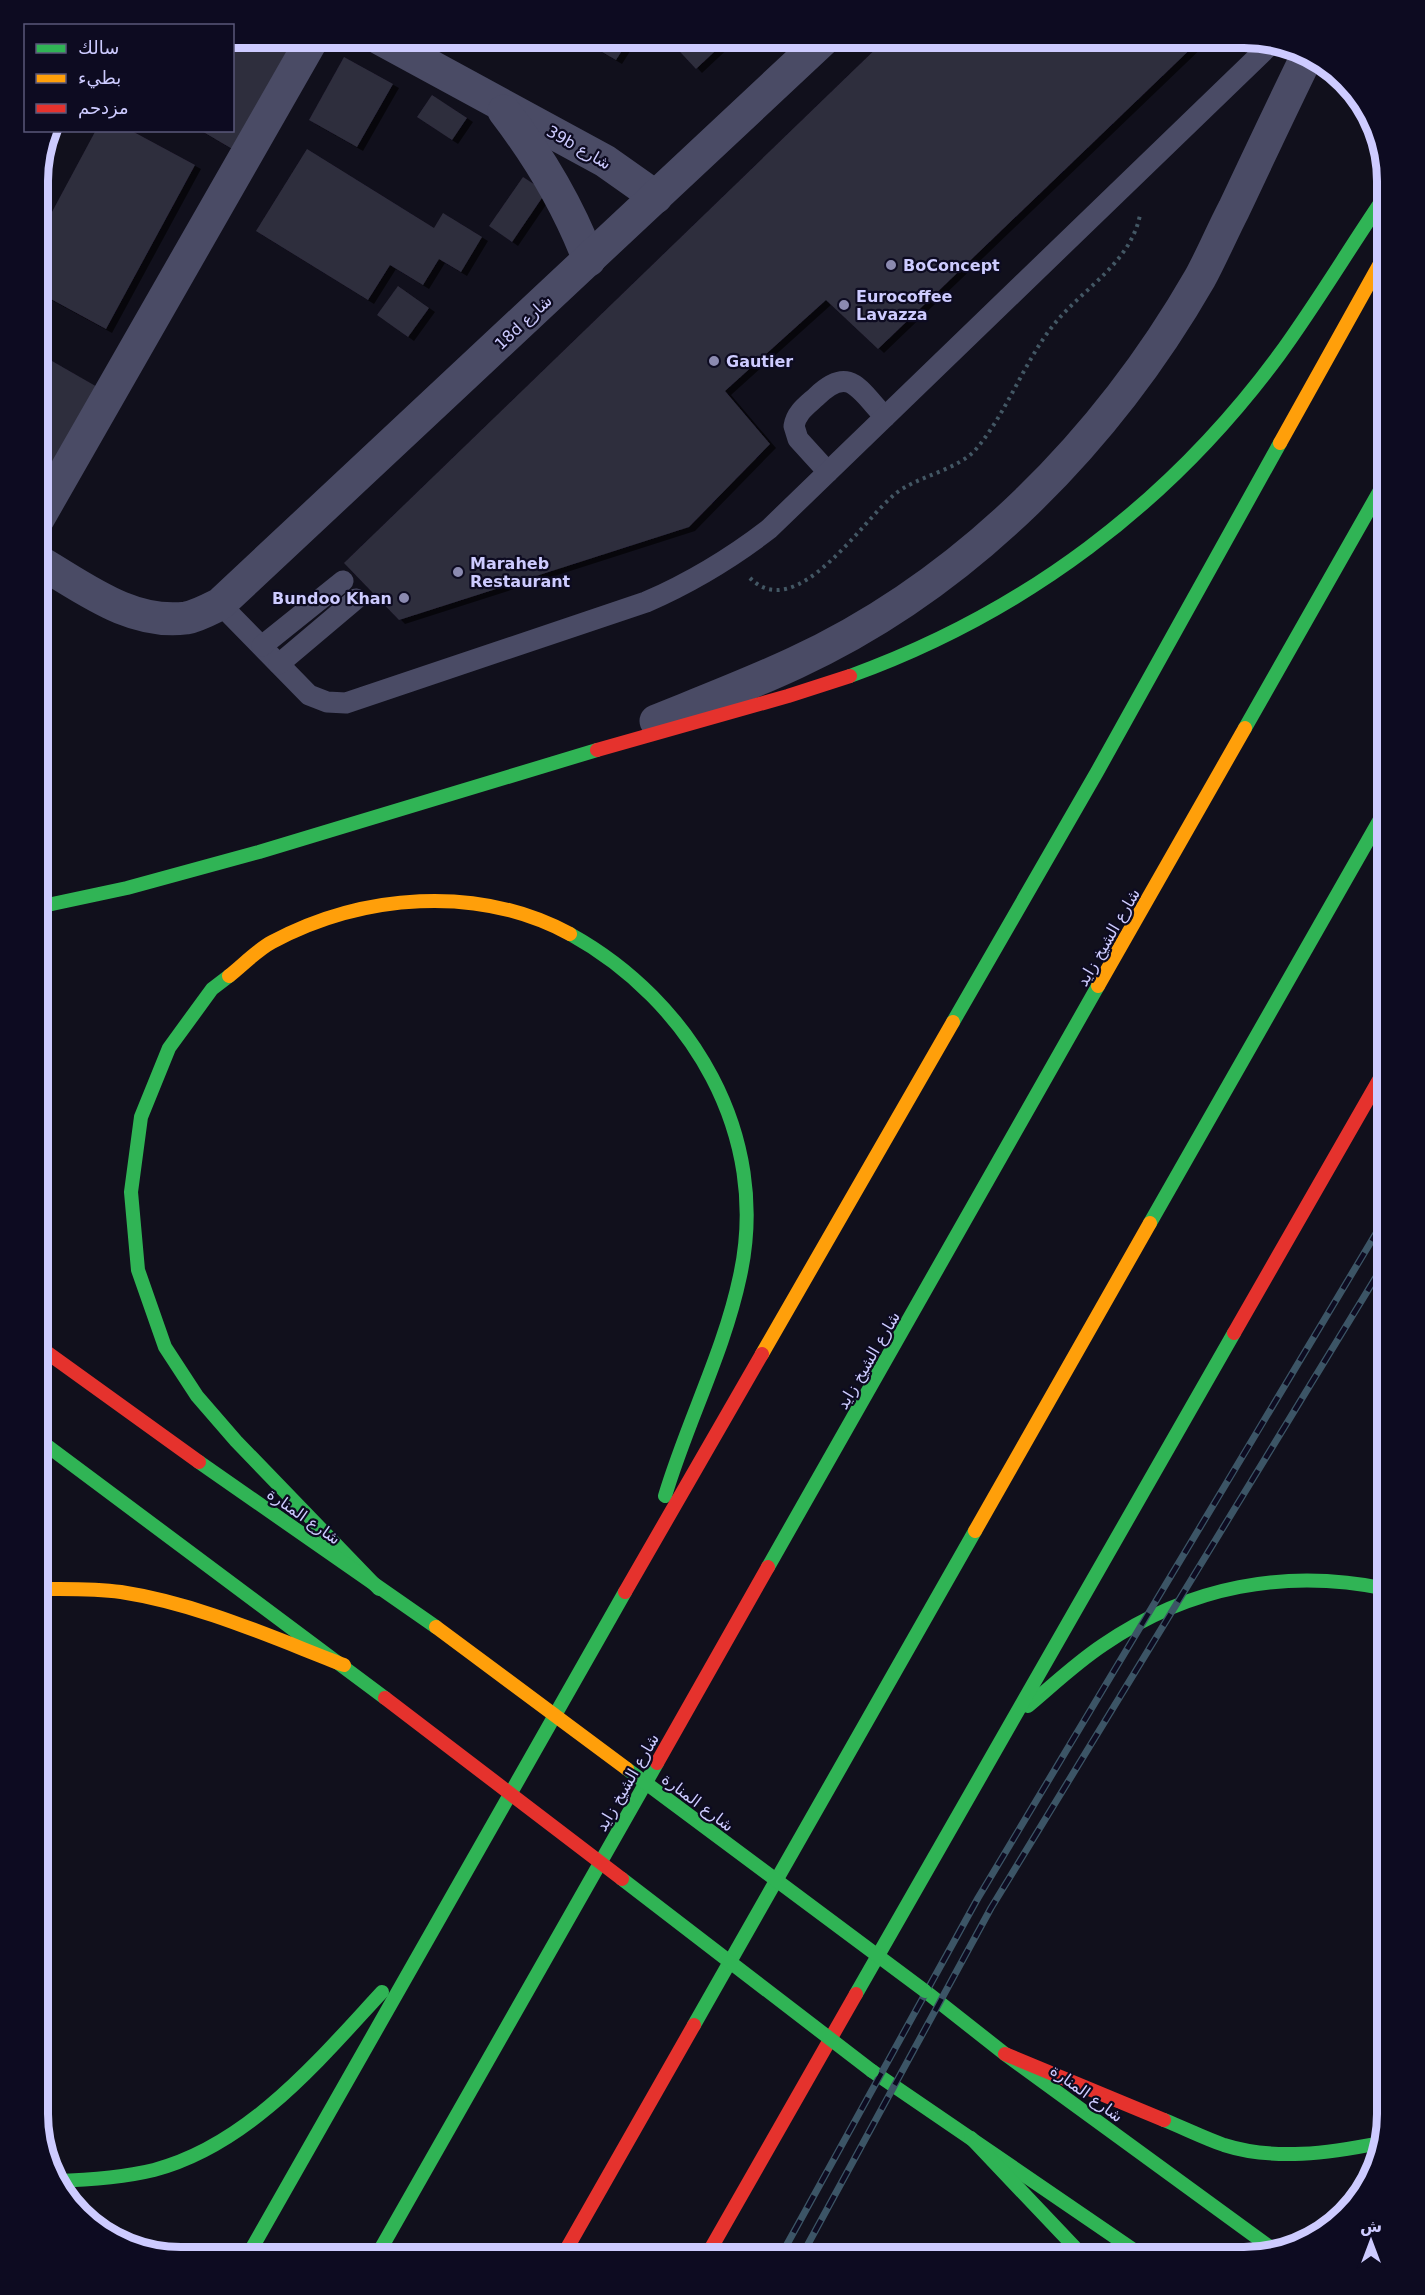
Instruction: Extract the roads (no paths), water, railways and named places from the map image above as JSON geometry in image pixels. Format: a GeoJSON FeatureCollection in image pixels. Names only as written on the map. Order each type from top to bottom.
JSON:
{"type":"FeatureCollection","features":[{"type":"Feature","properties":{"kind":"main road"},"geometry":{"type":"LineString","coordinates":[[48,905],[163,878],[312,838],[564,759],[857,673],[925,647],[990,613],[1052,575],[1112,532],[1167,484],[1218,432],[1264,375],[1377,209]]}},
{"type":"Feature","properties":{"kind":"main road"},"geometry":{"type":"LineString","coordinates":[[253,2247],[654,1540],[1097,772],[1377,271]]}},
{"type":"Feature","properties":{"kind":"main road","name":"شارع الشيخ زايد"},"geometry":{"type":"LineString","coordinates":[[382,2247],[1377,497]]}},
{"type":"Feature","properties":{"kind":"main road"},"geometry":{"type":"LineString","coordinates":[[568,2247],[1377,826]]}},
{"type":"Feature","properties":{"kind":"main road"},"geometry":{"type":"LineString","coordinates":[[379,1588],[222,1426],[192,1390],[167,1352],[148,1310],[135,1265],[129,1220],[130,1174],[141,1118],[151,1085],[171,1043],[197,1005],[230,972],[268,944],[310,923],[355,908],[401,900],[449,899],[496,906],[541,920],[584,940],[622,966],[656,996],[685,1030],[709,1068],[728,1110],[740,1153],[746,1197],[746,1242],[740,1286],[728,1330],[680,1446],[654,1540]]}},
{"type":"Feature","properties":{"kind":"main road"},"geometry":{"type":"LineString","coordinates":[[712,2247],[1377,1085]]}},
{"type":"Feature","properties":{"kind":"main road","name":"شارع المنارة"},"geometry":{"type":"LineString","coordinates":[[48,1353],[436,1627],[925,1991],[1005,2054],[1267,2245]]}},
{"type":"Feature","properties":{"kind":"main road"},"geometry":{"type":"LineString","coordinates":[[48,1446],[344,1665],[872,2072],[1128,2247]]}},
{"type":"Feature","properties":{"kind":"main road"},"geometry":{"type":"LineString","coordinates":[[1013,1719],[1117,1636],[1160,1612],[1206,1594],[1254,1582],[1308,1577],[1362,1582],[1377,1586]]}},
{"type":"Feature","properties":{"kind":"main road"},"geometry":{"type":"LineString","coordinates":[[48,1589],[103,1588],[154,1596],[193,1608],[344,1665]]}},
{"type":"Feature","properties":{"kind":"main road"},"geometry":{"type":"LineString","coordinates":[[66,2181],[120,2179],[155,2169],[189,2157],[252,2121],[307,2074],[422,1948]]}},
{"type":"Feature","properties":{"kind":"main road"},"geometry":{"type":"LineString","coordinates":[[1005,2054],[1225,2145],[1265,2153],[1305,2154],[1373,2144]]}},
{"type":"Feature","properties":{"kind":"main road"},"geometry":{"type":"LineString","coordinates":[[971,2138],[1074,2247]]}},
{"type":"Feature","properties":{"kind":"street"},"geometry":{"type":"LineString","coordinates":[[48,502],[307,48]]}},
{"type":"Feature","properties":{"kind":"street","name":"39b شارع"},"geometry":{"type":"LineString","coordinates":[[397,48],[605,161],[656,197]]}},
{"type":"Feature","properties":{"kind":"street","name":"18d شارع"},"geometry":{"type":"LineString","coordinates":[[48,567],[119,608],[153,618],[188,618],[220,604],[814,48]]}},
{"type":"Feature","properties":{"kind":"street"},"geometry":{"type":"LineString","coordinates":[[564,759],[797,663],[879,616],[957,562],[1028,500],[1093,432],[1151,357],[1200,277],[1304,62]]}},
{"type":"Feature","properties":{"kind":"street","name":"39b شارع"},"geometry":{"type":"LineString","coordinates":[[497,102],[550,176],[565,203],[589,261]]}},
{"type":"Feature","properties":{"kind":"lane"},"geometry":{"type":"LineString","coordinates":[[220,604],[309,695],[327,702],[346,703],[646,602],[690,583],[731,558],[769,529],[1265,50]]}},
{"type":"Feature","properties":{"kind":"lane"},"geometry":{"type":"LineString","coordinates":[[828,472],[795,434],[795,420],[813,400],[833,382],[848,382],[885,417]]}},
{"type":"Feature","properties":{"kind":"lane"},"geometry":{"type":"LineString","coordinates":[[262,646],[343,580]]}},
{"type":"Feature","properties":{"kind":"lane"},"geometry":{"type":"LineString","coordinates":[[279,664],[356,599]]}},
{"type":"Feature","properties":{"kind":"railway"},"geometry":{"type":"LineString","coordinates":[[786,2247],[978,1898],[1377,1232]]}},
{"type":"Feature","properties":{"kind":"railway"},"geometry":{"type":"LineString","coordinates":[[806,2247],[991,1908],[1377,1275]]}},
{"type":"Feature","properties":{"kind":"place","name":"BoConcept"},"geometry":{"type":"Point","coordinates":[891,265]}},
{"type":"Feature","properties":{"kind":"place","name":"Eurocoffee Lavazza"},"geometry":{"type":"Point","coordinates":[844,305]}},
{"type":"Feature","properties":{"kind":"place","name":"Gautier"},"geometry":{"type":"Point","coordinates":[714,361]}},
{"type":"Feature","properties":{"kind":"place","name":"Maraheb Restaurant"},"geometry":{"type":"Point","coordinates":[458,572]}},
{"type":"Feature","properties":{"kind":"place","name":"Bundoo Khan"},"geometry":{"type":"Point","coordinates":[404,598]}}]}
